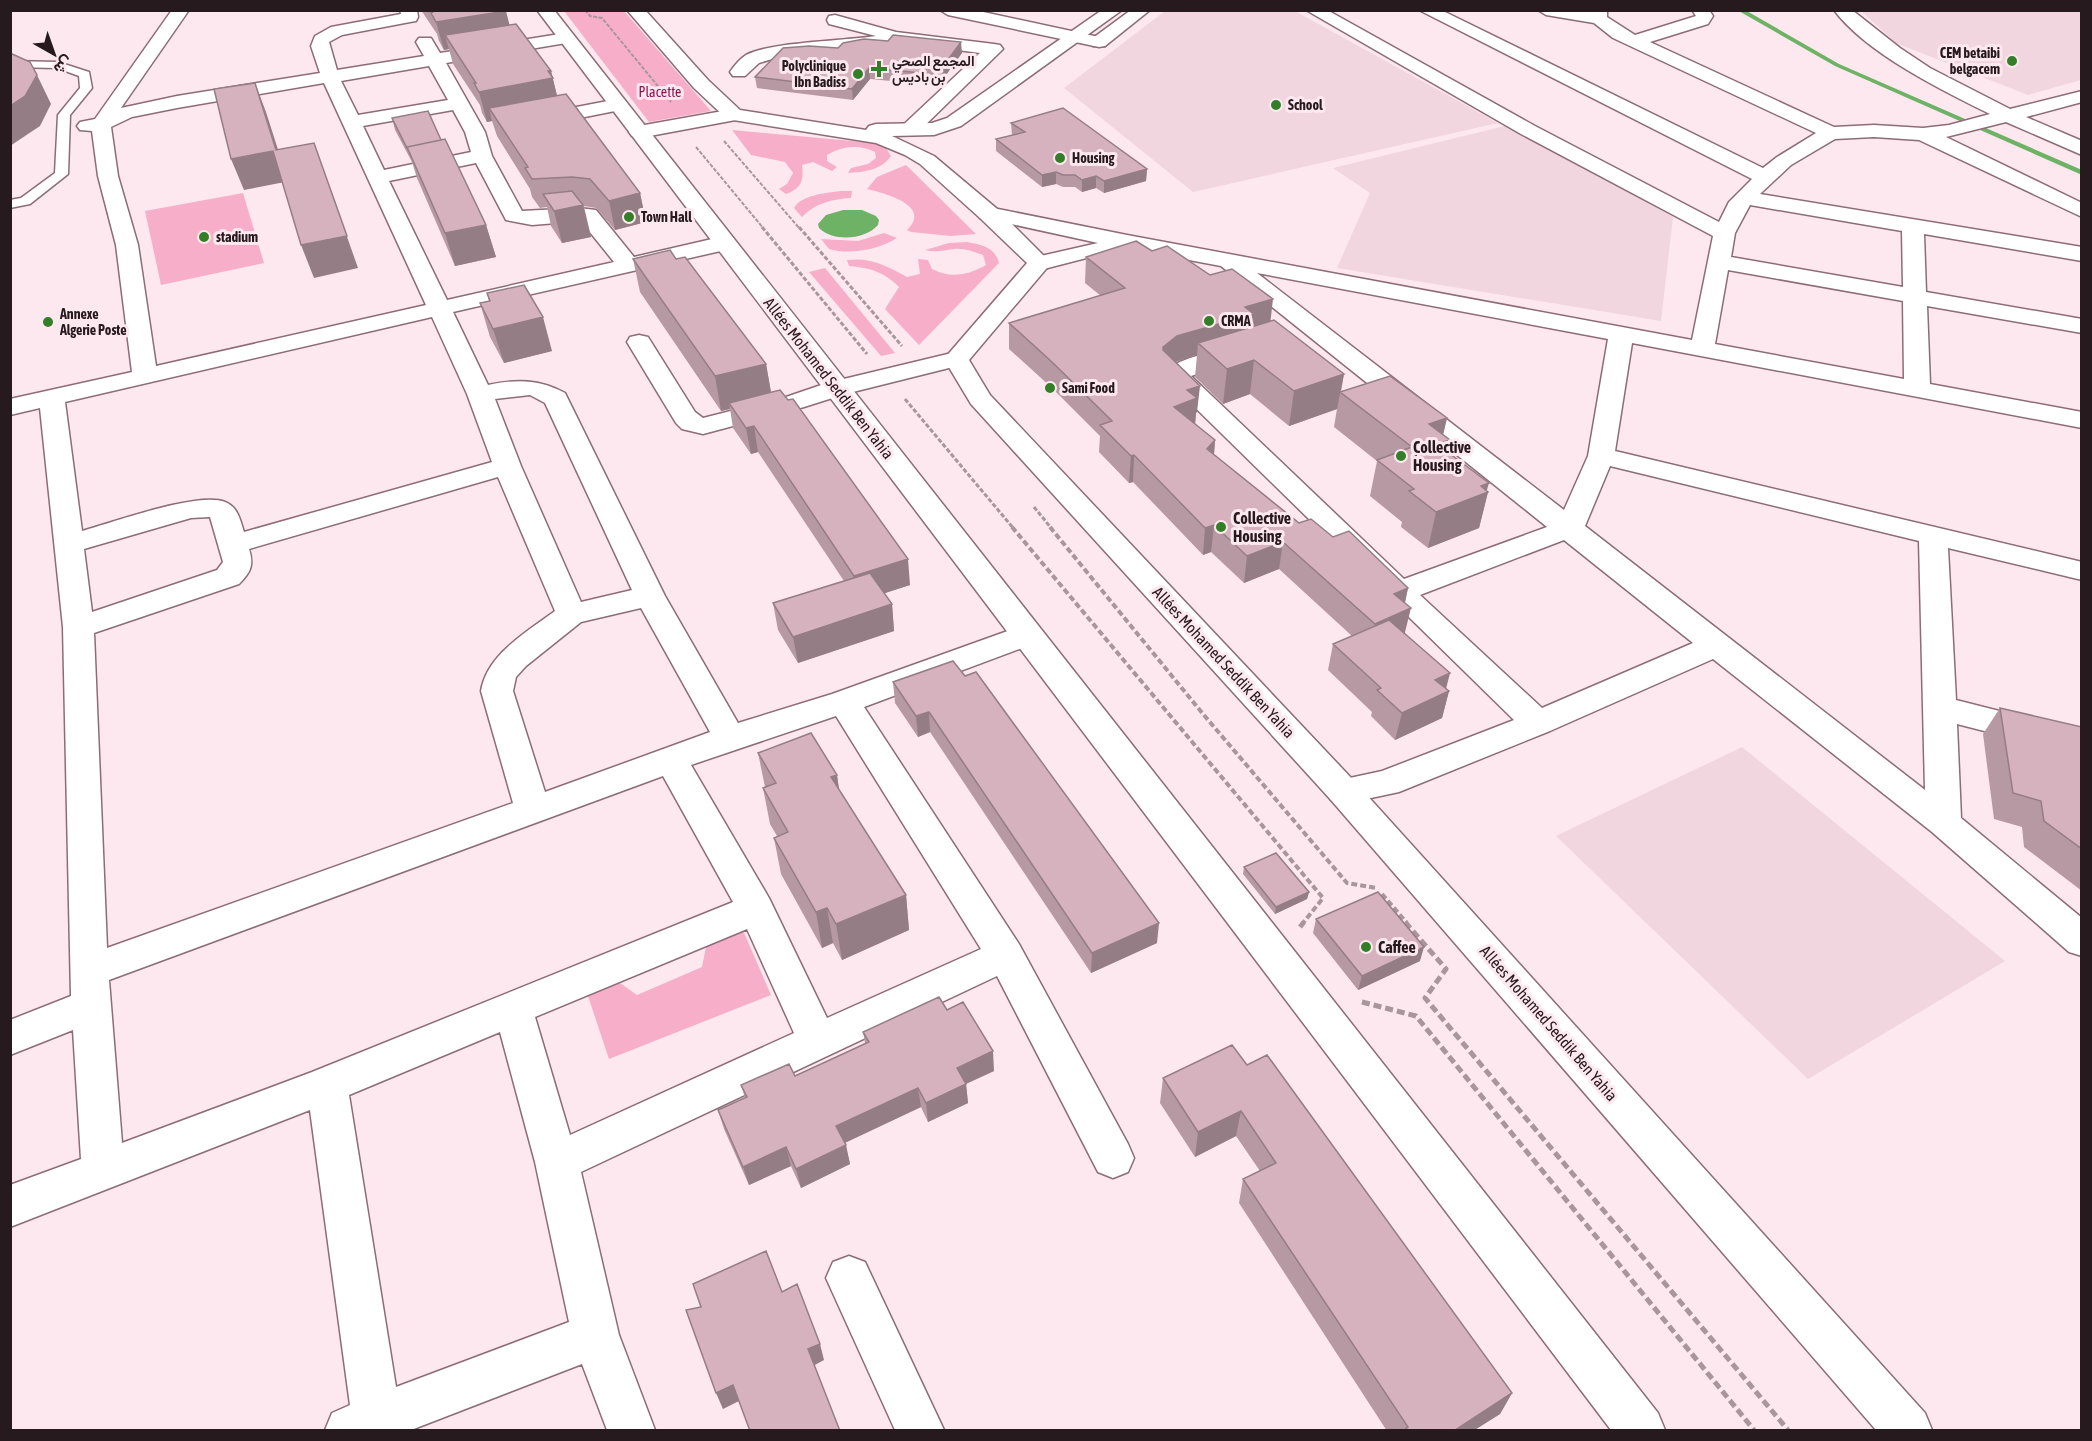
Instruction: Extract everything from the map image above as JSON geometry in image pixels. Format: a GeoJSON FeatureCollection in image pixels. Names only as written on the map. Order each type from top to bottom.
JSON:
{"type":"FeatureCollection","features":[{"type":"Feature","properties":{"kind":"street"},"geometry":{"type":"LineString","coordinates":[[94,125],[181,10]]}},
{"type":"Feature","properties":{"kind":"street","name":"Allées Mohamed Seddik Ben Yahia"},"geometry":{"type":"LineString","coordinates":[[545,10],[1641,1431]]}},
{"type":"Feature","properties":{"kind":"street"},"geometry":{"type":"LineString","coordinates":[[948,10],[1099,42]]}},
{"type":"Feature","properties":{"kind":"street"},"geometry":{"type":"LineString","coordinates":[[639,132],[728,128],[908,131],[934,129],[954,122],[1114,10]]}},
{"type":"Feature","properties":{"kind":"street"},"geometry":{"type":"LineString","coordinates":[[1052,75],[1142,10]]}},
{"type":"Feature","properties":{"kind":"street"},"geometry":{"type":"LineString","coordinates":[[1314,10],[1528,130],[1724,233]]}},
{"type":"Feature","properties":{"kind":"street"},"geometry":{"type":"LineString","coordinates":[[1342,10],[1533,113],[1540,122],[1528,130]]}},
{"type":"Feature","properties":{"kind":"street"},"geometry":{"type":"LineString","coordinates":[[1427,10],[1765,177]]}},
{"type":"Feature","properties":{"kind":"street"},"geometry":{"type":"LineString","coordinates":[[1546,10],[1599,15],[1619,34],[1831,134]]}},
{"type":"Feature","properties":{"kind":"street"},"geometry":{"type":"LineString","coordinates":[[1634,41],[1702,21],[1705,16],[1700,10]]}},
{"type":"Feature","properties":{"kind":"street"},"geometry":{"type":"LineString","coordinates":[[1842,10],[1901,57],[2008,116],[2082,149]]}},
{"type":"Feature","properties":{"kind":"street"},"geometry":{"type":"LineString","coordinates":[[622,12],[701,84],[728,128]]}},
{"type":"Feature","properties":{"kind":"street"},"geometry":{"type":"LineString","coordinates":[[571,614],[507,466],[480,394],[330,77],[320,46],[321,40],[337,31],[409,14],[475,132],[482,156],[514,215],[525,219],[575,213],[588,215],[628,265]]}},
{"type":"Feature","properties":{"kind":"street"},"geometry":{"type":"LineString","coordinates":[[835,20],[898,37],[994,49],[908,131]]}},
{"type":"Feature","properties":{"kind":"street"},"geometry":{"type":"LineString","coordinates":[[739,72],[753,59],[778,52],[848,46],[898,37]]}},
{"type":"Feature","properties":{"kind":"street"},"geometry":{"type":"LineString","coordinates":[[94,125],[126,113],[177,102],[566,38]]}},
{"type":"Feature","properties":{"kind":"street"},"geometry":{"type":"LineString","coordinates":[[835,130],[881,138],[912,151],[943,150],[1024,95]]}},
{"type":"Feature","properties":{"kind":"street"},"geometry":{"type":"LineString","coordinates":[[1702,349],[1724,233],[1737,207],[1765,177],[1784,161],[1831,134],[1874,131],[1923,134],[1950,131],[2082,96]]}},
{"type":"Feature","properties":{"kind":"street"},"geometry":{"type":"LineString","coordinates":[[353,122],[458,104]]}},
{"type":"Feature","properties":{"kind":"street"},"geometry":{"type":"LineString","coordinates":[[519,124],[618,105]]}},
{"type":"Feature","properties":{"kind":"street"},"geometry":{"type":"LineString","coordinates":[[94,125],[127,245],[145,377]]}},
{"type":"Feature","properties":{"kind":"street"},"geometry":{"type":"LineString","coordinates":[[475,132],[497,128]]}},
{"type":"Feature","properties":{"kind":"street"},"geometry":{"type":"LineString","coordinates":[[1923,134],[2082,211]]}},
{"type":"Feature","properties":{"kind":"street"},"geometry":{"type":"LineString","coordinates":[[943,150],[988,213],[1040,263]]}},
{"type":"Feature","properties":{"kind":"street"},"geometry":{"type":"LineString","coordinates":[[378,177],[482,156]]}},
{"type":"Feature","properties":{"kind":"street"},"geometry":{"type":"LineString","coordinates":[[1745,198],[2082,254]]}},
{"type":"Feature","properties":{"kind":"street"},"geometry":{"type":"LineString","coordinates":[[988,213],[1127,242],[2082,420]]}},
{"type":"Feature","properties":{"kind":"street"},"geometry":{"type":"LineString","coordinates":[[1913,226],[1917,388]]}},
{"type":"Feature","properties":{"kind":"street"},"geometry":{"type":"LineString","coordinates":[[639,342],[685,417],[696,425],[703,426],[778,407],[836,388],[956,359],[1040,263],[1127,242]]}},
{"type":"Feature","properties":{"kind":"street"},"geometry":{"type":"LineString","coordinates":[[10,407],[725,243]]}},
{"type":"Feature","properties":{"kind":"street"},"geometry":{"type":"LineString","coordinates":[[1228,261],[1304,333],[1570,528],[1944,824],[2082,941]]}},
{"type":"Feature","properties":{"kind":"street"},"geometry":{"type":"LineString","coordinates":[[1719,262],[2082,326]]}},
{"type":"Feature","properties":{"kind":"street"},"geometry":{"type":"LineString","coordinates":[[1399,592],[1570,528],[1601,456],[1621,334]]}},
{"type":"Feature","properties":{"kind":"street"},"geometry":{"type":"LineString","coordinates":[[1261,346],[1185,369],[1176,375],[1399,592],[1538,723]]}},
{"type":"Feature","properties":{"kind":"street","name":"Allées Mohamed Seddik Ben Yahia"},"geometry":{"type":"LineString","coordinates":[[956,359],[980,399],[1343,790],[1908,1431]]}},
{"type":"Feature","properties":{"kind":"street"},"geometry":{"type":"LineString","coordinates":[[480,394],[517,387],[535,387],[556,398],[650,596],[730,738]]}},
{"type":"Feature","properties":{"kind":"street"},"geometry":{"type":"LineString","coordinates":[[52,397],[78,627],[90,988],[103,1170]]}},
{"type":"Feature","properties":{"kind":"street"},"geometry":{"type":"LineString","coordinates":[[1601,456],[2082,571]]}},
{"type":"Feature","properties":{"kind":"street"},"geometry":{"type":"LineString","coordinates":[[233,544],[507,466]]}},
{"type":"Feature","properties":{"kind":"street"},"geometry":{"type":"LineString","coordinates":[[69,544],[189,510],[217,507],[224,514],[238,562],[236,570],[228,577],[78,627]]}},
{"type":"Feature","properties":{"kind":"street"},"geometry":{"type":"LineString","coordinates":[[1933,535],[1944,824]]}},
{"type":"Feature","properties":{"kind":"street"},"geometry":{"type":"LineString","coordinates":[[533,810],[497,691],[503,671],[571,614],[650,596]]}},
{"type":"Feature","properties":{"kind":"street"},"geometry":{"type":"LineString","coordinates":[[10,1038],[90,988],[533,810],[730,738],[844,702],[1027,635]]}},
{"type":"Feature","properties":{"kind":"street"},"geometry":{"type":"LineString","coordinates":[[1343,790],[1387,783],[1538,723],[1717,645]]}},
{"type":"Feature","properties":{"kind":"street"},"geometry":{"type":"LineString","coordinates":[[844,702],[1005,955],[1113,1158]]}},
{"type":"Feature","properties":{"kind":"street"},"geometry":{"type":"LineString","coordinates":[[1940,708],[2082,744]]}},
{"type":"Feature","properties":{"kind":"street"},"geometry":{"type":"LineString","coordinates":[[671,760],[756,909],[819,1041]]}},
{"type":"Feature","properties":{"kind":"street"},"geometry":{"type":"LineString","coordinates":[[10,1206],[327,1085],[756,909]]}},
{"type":"Feature","properties":{"kind":"street"},"geometry":{"type":"LineString","coordinates":[[557,1162],[1005,955]]}},
{"type":"Feature","properties":{"kind":"street"},"geometry":{"type":"LineString","coordinates":[[513,1008],[557,1162],[596,1335],[631,1431]]}},
{"type":"Feature","properties":{"kind":"street"},"geometry":{"type":"LineString","coordinates":[[327,1085],[363,1425],[596,1335]]}},
{"type":"Feature","properties":{"kind":"street"},"geometry":{"type":"LineString","coordinates":[[849,1278],[920,1431]]}},
{"type":"Feature","properties":{"kind":"lane"},"geometry":{"type":"LineString","coordinates":[[10,64],[58,65],[84,74],[86,88],[64,115],[62,174],[25,201],[10,204]]}},
{"type":"Feature","properties":{"kind":"path"},"geometry":{"type":"LineString","coordinates":[[585,10],[590,16],[602,18],[622,12]]}},
{"type":"Feature","properties":{"kind":"path"},"geometry":{"type":"LineString","coordinates":[[602,18],[675,107]]}},
{"type":"Feature","properties":{"kind":"path"},"geometry":{"type":"LineString","coordinates":[[728,128],[921,368]]}},
{"type":"Feature","properties":{"kind":"path"},"geometry":{"type":"LineString","coordinates":[[691,142],[1323,898],[1297,931]]}},
{"type":"Feature","properties":{"kind":"path"},"geometry":{"type":"LineString","coordinates":[[1032,504],[1195,705],[1347,883],[1376,886],[1446,969],[1425,998],[1788,1431]]}},
{"type":"Feature","properties":{"kind":"path"},"geometry":{"type":"LineString","coordinates":[[1351,1000],[1416,1016],[1754,1431]]}},
{"type":"Feature","properties":{"kind":"shaded area","name":"School"},"geometry":{"type":"Polygon","coordinates":[[[1165,11],[1295,11],[1498,123],[1193,192],[1064,88],[1165,11]]]}},
{"type":"Feature","properties":{"kind":"shaded area","name":"CEM betaibi belgacem"},"geometry":{"type":"Polygon","coordinates":[[[1861,11],[2081,11],[2081,80],[2028,95],[1896,43],[1861,11]]]}},
{"type":"Feature","properties":{"kind":"shaded area"},"geometry":{"type":"Polygon","coordinates":[[[1509,125],[1673,217],[1661,321],[1337,268],[1370,193],[1333,168],[1509,125]]]}},
{"type":"Feature","properties":{"kind":"shaded area"},"geometry":{"type":"Polygon","coordinates":[[[843,210],[862,210],[876,216],[879,220],[878,225],[865,234],[849,237],[832,236],[819,228],[818,224],[826,215],[843,210]]]}},
{"type":"Feature","properties":{"kind":"shaded area"},"geometry":{"type":"Polygon","coordinates":[[[1742,747],[2005,961],[1808,1079],[1556,836],[1742,747]]]}},
{"type":"Feature","properties":{"kind":"green space","name":"Placette"},"geometry":{"type":"Polygon","coordinates":[[[564,11],[624,11],[711,111],[649,122],[564,11]]]}},
{"type":"Feature","properties":{"kind":"green space"},"geometry":{"type":"Polygon","coordinates":[[[732,130],[874,143],[886,148],[891,156],[877,167],[848,173],[851,168],[868,164],[876,158],[875,152],[857,147],[839,150],[827,155],[827,161],[837,167],[832,171],[813,162],[802,165],[801,183],[796,189],[786,194],[779,189],[787,184],[793,173],[785,162],[751,155],[732,130]]]}},
{"type":"Feature","properties":{"kind":"green space"},"geometry":{"type":"Polygon","coordinates":[[[906,165],[976,234],[951,236],[911,232],[907,230],[913,221],[914,214],[910,207],[894,197],[867,189],[877,177],[906,165]]]}},
{"type":"Feature","properties":{"kind":"green space"},"geometry":{"type":"Polygon","coordinates":[[[852,191],[851,198],[825,203],[813,208],[802,217],[794,208],[808,197],[852,191]]]}},
{"type":"Feature","properties":{"kind":"green space","name":"stadium"},"geometry":{"type":"Polygon","coordinates":[[[243,193],[264,263],[161,285],[145,211],[243,193]]]}},
{"type":"Feature","properties":{"kind":"green space"},"geometry":{"type":"Polygon","coordinates":[[[884,233],[897,238],[881,246],[846,252],[829,249],[821,239],[858,241],[884,233]]]}},
{"type":"Feature","properties":{"kind":"green space"},"geometry":{"type":"Polygon","coordinates":[[[967,242],[991,250],[999,263],[919,345],[885,309],[899,287],[877,272],[849,266],[847,260],[871,261],[907,277],[920,274],[918,259],[928,260],[932,269],[946,274],[959,275],[986,265],[983,255],[961,249],[925,250],[949,243],[967,242]]]}},
{"type":"Feature","properties":{"kind":"green space"},"geometry":{"type":"Polygon","coordinates":[[[825,268],[895,353],[881,356],[809,272],[825,268]]]}},
{"type":"Feature","properties":{"kind":"green space"},"geometry":{"type":"Polygon","coordinates":[[[742,928],[771,995],[609,1059],[588,996],[620,983],[637,995],[702,967],[707,942],[742,928]]]}},
{"type":"Feature","properties":{"kind":"building"},"geometry":{"type":"Polygon","coordinates":[[[432,10],[506,11],[436,22],[431,13],[432,10]]]}},
{"type":"Feature","properties":{"kind":"building"},"geometry":{"type":"Polygon","coordinates":[[[516,24],[551,71],[548,71],[553,78],[479,92],[474,83],[476,83],[445,35],[516,24]]]}},
{"type":"Feature","properties":{"kind":"building","name":"Polyclinique Ibn Badiss"},"geometry":{"type":"Polygon","coordinates":[[[893,35],[961,42],[942,68],[926,66],[921,73],[869,68],[852,89],[755,77],[783,48],[809,46],[838,48],[843,43],[864,39],[888,41],[893,35]]]}},
{"type":"Feature","properties":{"kind":"building"},"geometry":{"type":"Polygon","coordinates":[[[10,53],[30,62],[37,75],[25,96],[10,106],[10,53]]]}},
{"type":"Feature","properties":{"kind":"building"},"geometry":{"type":"Polygon","coordinates":[[[255,83],[276,150],[314,143],[347,236],[301,245],[273,151],[231,159],[214,89],[255,83]]]}},
{"type":"Feature","properties":{"kind":"building"},"geometry":{"type":"Polygon","coordinates":[[[566,94],[640,193],[609,201],[590,179],[572,177],[532,179],[525,168],[528,167],[489,108],[566,94]]]}},
{"type":"Feature","properties":{"kind":"building","name":"Housing"},"geometry":{"type":"Polygon","coordinates":[[[1063,108],[1147,169],[1104,181],[1096,176],[1082,180],[1075,175],[1063,175],[1056,172],[1042,175],[996,139],[1025,132],[1011,123],[1063,108]]]}},
{"type":"Feature","properties":{"kind":"building"},"geometry":{"type":"Polygon","coordinates":[[[428,111],[441,140],[407,147],[408,150],[392,118],[428,111]]]}},
{"type":"Feature","properties":{"kind":"building"},"geometry":{"type":"Polygon","coordinates":[[[445,139],[486,225],[445,233],[407,147],[445,139]]]}},
{"type":"Feature","properties":{"kind":"building"},"geometry":{"type":"Polygon","coordinates":[[[572,191],[583,205],[554,211],[543,194],[572,191]]]}},
{"type":"Feature","properties":{"kind":"building"},"geometry":{"type":"Polygon","coordinates":[[[1136,241],[1152,251],[1167,246],[1210,275],[1232,269],[1273,299],[1245,307],[1254,314],[1177,336],[1163,347],[1163,350],[1200,386],[1187,390],[1197,398],[1174,407],[1215,440],[1207,449],[1299,523],[1311,519],[1333,537],[1349,531],[1408,588],[1394,594],[1411,608],[1375,624],[1283,542],[1247,556],[1214,525],[1205,528],[1134,455],[1131,456],[1100,425],[1112,421],[1009,323],[1125,288],[1086,257],[1136,241]]]}},
{"type":"Feature","properties":{"kind":"building"},"geometry":{"type":"Polygon","coordinates":[[[670,250],[676,259],[685,257],[766,364],[715,376],[633,259],[670,250]]]}},
{"type":"Feature","properties":{"kind":"building"},"geometry":{"type":"Polygon","coordinates":[[[524,285],[543,317],[493,329],[480,303],[490,301],[487,293],[524,285]]]}},
{"type":"Feature","properties":{"kind":"building"},"geometry":{"type":"Polygon","coordinates":[[[1274,320],[1344,374],[1294,391],[1254,360],[1227,369],[1198,343],[1274,320]]]}},
{"type":"Feature","properties":{"kind":"building"},"geometry":{"type":"Polygon","coordinates":[[[1390,376],[1447,418],[1429,424],[1450,440],[1437,444],[1489,483],[1481,486],[1488,492],[1436,512],[1409,491],[1414,489],[1377,460],[1412,447],[1340,392],[1390,376]]]}},
{"type":"Feature","properties":{"kind":"building"},"geometry":{"type":"Polygon","coordinates":[[[780,390],[788,400],[793,399],[908,559],[854,576],[754,426],[746,428],[729,403],[780,390]]]}},
{"type":"Feature","properties":{"kind":"building"},"geometry":{"type":"Polygon","coordinates":[[[870,573],[892,604],[793,637],[773,603],[870,573]]]}},
{"type":"Feature","properties":{"kind":"building"},"geometry":{"type":"Polygon","coordinates":[[[1389,620],[1450,673],[1435,680],[1449,691],[1402,713],[1377,690],[1381,688],[1333,644],[1389,620]]]}},
{"type":"Feature","properties":{"kind":"building"},"geometry":{"type":"Polygon","coordinates":[[[953,661],[965,676],[976,672],[1159,923],[1092,953],[929,712],[916,716],[893,682],[953,661]]]}},
{"type":"Feature","properties":{"kind":"building"},"geometry":{"type":"Polygon","coordinates":[[[2000,708],[2082,727],[2082,849],[2044,821],[2041,801],[2013,793],[2000,708]]]}},
{"type":"Feature","properties":{"kind":"building"},"geometry":{"type":"Polygon","coordinates":[[[811,733],[837,775],[831,777],[906,895],[836,924],[827,908],[816,912],[774,838],[788,832],[763,788],[776,783],[758,753],[811,733]]]}},
{"type":"Feature","properties":{"kind":"building"},"geometry":{"type":"Polygon","coordinates":[[[1276,853],[1309,892],[1276,907],[1244,867],[1276,853]]]}},
{"type":"Feature","properties":{"kind":"building","name":"Caffee"},"geometry":{"type":"Polygon","coordinates":[[[1378,892],[1424,947],[1362,976],[1316,919],[1378,892]]]}},
{"type":"Feature","properties":{"kind":"building"},"geometry":{"type":"Polygon","coordinates":[[[939,997],[947,1010],[963,1002],[993,1051],[957,1068],[966,1084],[926,1103],[918,1088],[836,1126],[846,1145],[796,1169],[786,1147],[743,1167],[718,1110],[747,1097],[741,1085],[789,1064],[795,1076],[869,1042],[863,1032],[939,997]]]}},
{"type":"Feature","properties":{"kind":"building"},"geometry":{"type":"Polygon","coordinates":[[[1232,1045],[1247,1065],[1267,1055],[1512,1393],[1454,1431],[1403,1431],[1408,1427],[1243,1179],[1276,1163],[1241,1111],[1198,1132],[1163,1078],[1232,1045]]]}},
{"type":"Feature","properties":{"kind":"building"},"geometry":{"type":"Polygon","coordinates":[[[766,1251],[782,1292],[797,1284],[820,1344],[808,1349],[840,1431],[750,1431],[733,1385],[716,1393],[686,1310],[701,1307],[693,1284],[766,1251]]]}},
{"type":"Feature","properties":{"kind":"waterway"},"geometry":{"type":"LineString","coordinates":[[1740,10],[1837,65],[2082,173]]}},
{"type":"Feature","properties":{"kind":"place","name":"CEM betaibi belgacem"},"geometry":{"type":"Point","coordinates":[2012,61]}},
{"type":"Feature","properties":{"kind":"place","name":"المجمع الصحي بن باديس"},"geometry":{"type":"Point","coordinates":[879,69]}},
{"type":"Feature","properties":{"kind":"place","name":"Polyclinique Ibn Badiss"},"geometry":{"type":"Point","coordinates":[858,74]}},
{"type":"Feature","properties":{"kind":"place","name":"School"},"geometry":{"type":"Point","coordinates":[1276,105]}},
{"type":"Feature","properties":{"kind":"place","name":"Housing"},"geometry":{"type":"Point","coordinates":[1060,158]}},
{"type":"Feature","properties":{"kind":"place","name":"Town Hall"},"geometry":{"type":"Point","coordinates":[629,217]}},
{"type":"Feature","properties":{"kind":"place","name":"stadium"},"geometry":{"type":"Point","coordinates":[204,237]}},
{"type":"Feature","properties":{"kind":"place","name":"CRMA"},"geometry":{"type":"Point","coordinates":[1209,321]}},
{"type":"Feature","properties":{"kind":"place","name":"Annexe Algerie Poste"},"geometry":{"type":"Point","coordinates":[48,322]}},
{"type":"Feature","properties":{"kind":"place","name":"Sami Food"},"geometry":{"type":"Point","coordinates":[1050,388]}},
{"type":"Feature","properties":{"kind":"place","name":"ِCollective Housing"},"geometry":{"type":"Point","coordinates":[1401,456]}},
{"type":"Feature","properties":{"kind":"place","name":"Collective Housing"},"geometry":{"type":"Point","coordinates":[1221,527]}},
{"type":"Feature","properties":{"kind":"place","name":"Caffee"},"geometry":{"type":"Point","coordinates":[1366,947]}}]}
